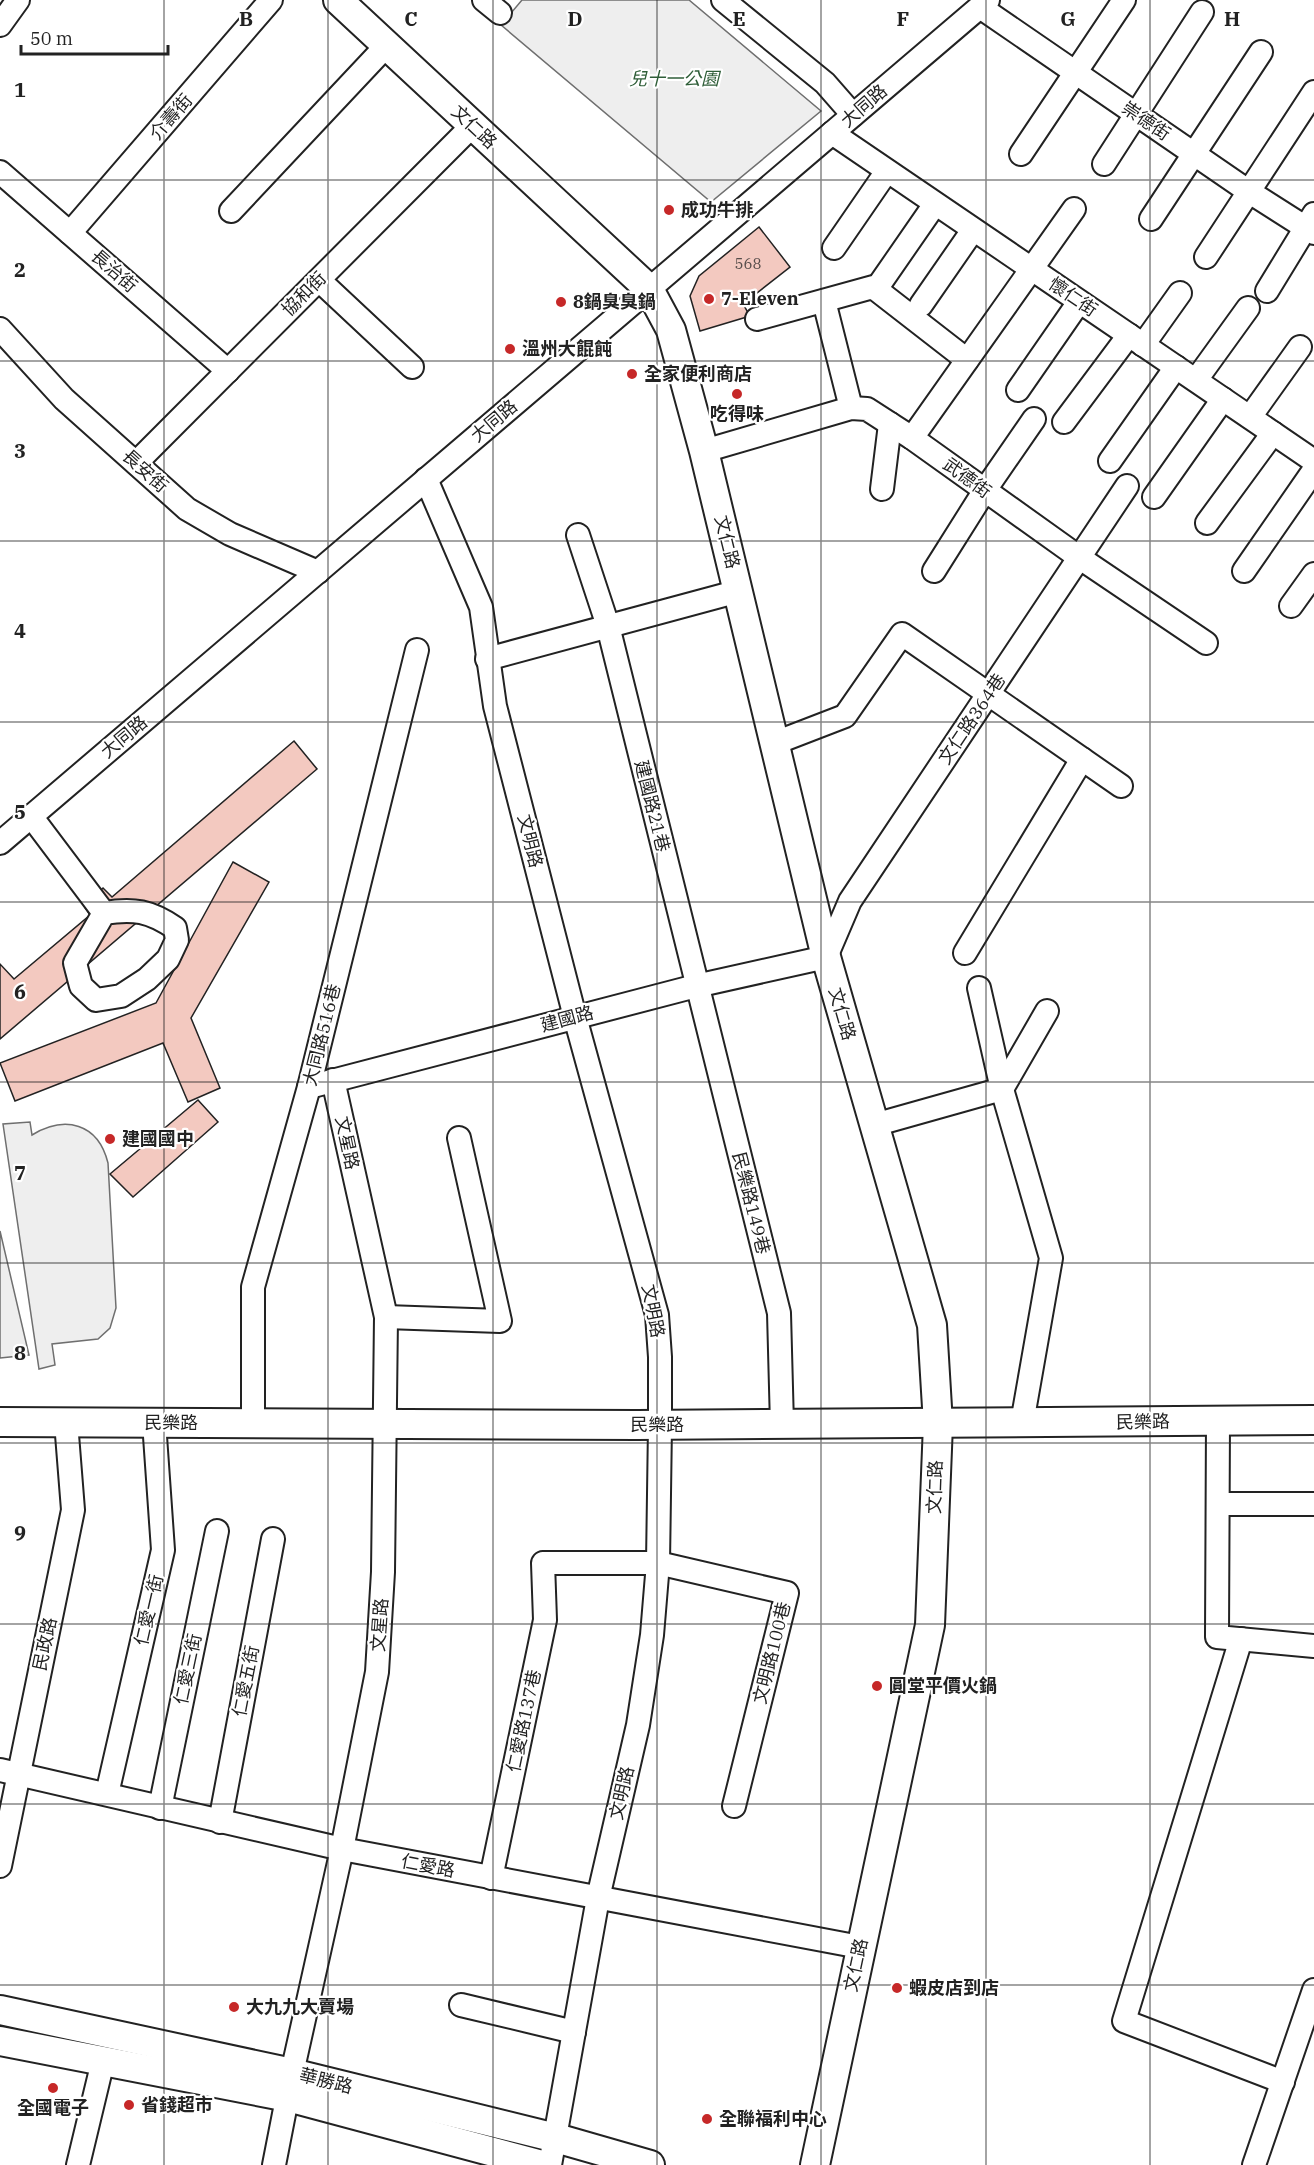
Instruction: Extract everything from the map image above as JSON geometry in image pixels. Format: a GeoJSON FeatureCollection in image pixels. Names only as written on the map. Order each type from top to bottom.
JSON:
{"type":"FeatureCollection","features":[{"type":"Feature","properties":{"kind":"main road","name":"文仁路"},"geometry":{"type":"LineString","coordinates":[[338,0],[649,290],[671,330],[739,591],[826,957],[932,1325],[938,1424],[930,1625],[815,2165]]}},
{"type":"Feature","properties":{"kind":"main road","name":"民樂路"},"geometry":{"type":"LineString","coordinates":[[0,1422],[782,1425],[1314,1420]]}},
{"type":"Feature","properties":{"kind":"main road","name":"華勝路"},"geometry":{"type":"LineString","coordinates":[[0,2010],[553,2152],[650,2165]]}},
{"type":"Feature","properties":{"kind":"main road","name":"華勝路"},"geometry":{"type":"LineString","coordinates":[[0,2040],[103,2061],[290,2085],[542,2165]]}},
{"type":"Feature","properties":{"kind":"street"},"geometry":{"type":"LineString","coordinates":[[0,25],[18,0]]}},
{"type":"Feature","properties":{"kind":"street","name":"介壽街"},"geometry":{"type":"LineString","coordinates":[[70,233],[271,0]]}},
{"type":"Feature","properties":{"kind":"street"},"geometry":{"type":"LineString","coordinates":[[723,0],[825,83],[853,115]]}},
{"type":"Feature","properties":{"kind":"street"},"geometry":{"type":"LineString","coordinates":[[1021,154],[1124,0]]}},
{"type":"Feature","properties":{"kind":"street","name":"大同路"},"geometry":{"type":"LineString","coordinates":[[0,843],[984,4]]}},
{"type":"Feature","properties":{"kind":"street","name":"崇德街"},"geometry":{"type":"LineString","coordinates":[[984,4],[1075,72],[1248,191],[1311,225]]}},
{"type":"Feature","properties":{"kind":"street"},"geometry":{"type":"LineString","coordinates":[[1104,164],[1202,12]]}},
{"type":"Feature","properties":{"kind":"street"},"geometry":{"type":"LineString","coordinates":[[231,211],[387,45]]}},
{"type":"Feature","properties":{"kind":"street"},"geometry":{"type":"LineString","coordinates":[[1151,219],[1261,52]]}},
{"type":"Feature","properties":{"kind":"street"},"geometry":{"type":"LineString","coordinates":[[1206,257],[1314,92]]}},
{"type":"Feature","properties":{"kind":"street","name":"協和街"},"geometry":{"type":"LineString","coordinates":[[136,463],[473,125]]}},
{"type":"Feature","properties":{"kind":"street","name":"懷仁街"},"geometry":{"type":"LineString","coordinates":[[832,134],[1314,461]]}},
{"type":"Feature","properties":{"kind":"street"},"geometry":{"type":"LineString","coordinates":[[834,248],[887,171]]}},
{"type":"Feature","properties":{"kind":"street","name":"長治街"},"geometry":{"type":"LineString","coordinates":[[0,172],[228,371]]}},
{"type":"Feature","properties":{"kind":"street"},"geometry":{"type":"LineString","coordinates":[[881,282],[935,204]]}},
{"type":"Feature","properties":{"kind":"street"},"geometry":{"type":"LineString","coordinates":[[912,438],[1074,209]]}},
{"type":"Feature","properties":{"kind":"street"},"geometry":{"type":"LineString","coordinates":[[1267,291],[1311,225]]}},
{"type":"Feature","properties":{"kind":"street"},"geometry":{"type":"LineString","coordinates":[[921,305],[973,230]]}},
{"type":"Feature","properties":{"kind":"street"},"geometry":{"type":"LineString","coordinates":[[319,280],[412,367]]}},
{"type":"Feature","properties":{"kind":"street"},"geometry":{"type":"LineString","coordinates":[[758,319],[873,287],[967,360]]}},
{"type":"Feature","properties":{"kind":"street"},"geometry":{"type":"LineString","coordinates":[[1064,422],[1180,293]]}},
{"type":"Feature","properties":{"kind":"street"},"geometry":{"type":"LineString","coordinates":[[704,451],[851,408],[824,301]]}},
{"type":"Feature","properties":{"kind":"street"},"geometry":{"type":"LineString","coordinates":[[1018,390],[1079,302]]}},
{"type":"Feature","properties":{"kind":"street"},"geometry":{"type":"LineString","coordinates":[[1196,380],[1248,308]]}},
{"type":"Feature","properties":{"kind":"street","name":"長安街"},"geometry":{"type":"LineString","coordinates":[[0,329],[64,399],[188,509],[230,534],[318,572]]}},
{"type":"Feature","properties":{"kind":"street"},"geometry":{"type":"LineString","coordinates":[[1250,417],[1300,347]]}},
{"type":"Feature","properties":{"kind":"street"},"geometry":{"type":"LineString","coordinates":[[1110,461],[1176,367]]}},
{"type":"Feature","properties":{"kind":"street"},"geometry":{"type":"LineString","coordinates":[[1154,497],[1223,399]]}},
{"type":"Feature","properties":{"kind":"street","name":"武德街"},"geometry":{"type":"LineString","coordinates":[[851,408],[867,409],[912,438],[1080,558],[1206,643]]}},
{"type":"Feature","properties":{"kind":"street"},"geometry":{"type":"LineString","coordinates":[[934,571],[984,490],[1034,419]]}},
{"type":"Feature","properties":{"kind":"street"},"geometry":{"type":"LineString","coordinates":[[882,489],[890,424]]}},
{"type":"Feature","properties":{"kind":"street"},"geometry":{"type":"LineString","coordinates":[[1207,523],[1273,433]]}},
{"type":"Feature","properties":{"kind":"street"},"geometry":{"type":"LineString","coordinates":[[1244,571],[1314,470]]}},
{"type":"Feature","properties":{"kind":"street","name":"文明路"},"geometry":{"type":"LineString","coordinates":[[426,479],[481,607],[495,706],[575,1017],[657,1315],[660,1357],[658,1563],[652,1635],[638,1725],[598,1898],[553,2152]]}},
{"type":"Feature","properties":{"kind":"street","name":"文仁路364巷"},"geometry":{"type":"LineString","coordinates":[[826,957],[850,901],[1127,486]]}},
{"type":"Feature","properties":{"kind":"street","name":"建國路21巷"},"geometry":{"type":"LineString","coordinates":[[578,535],[608,627],[696,986]]}},
{"type":"Feature","properties":{"kind":"street"},"geometry":{"type":"LineString","coordinates":[[1291,606],[1314,574]]}},
{"type":"Feature","properties":{"kind":"street"},"geometry":{"type":"LineString","coordinates":[[488,659],[739,591]]}},
{"type":"Feature","properties":{"kind":"street"},"geometry":{"type":"LineString","coordinates":[[775,742],[845,717],[902,634],[1121,786]]}},
{"type":"Feature","properties":{"kind":"street","name":"大同路516巷"},"geometry":{"type":"LineString","coordinates":[[253,1423],[253,1287],[309,1087],[417,650]]}},
{"type":"Feature","properties":{"kind":"street"},"geometry":{"type":"LineString","coordinates":[[965,953],[1082,759]]}},
{"type":"Feature","properties":{"kind":"street"},"geometry":{"type":"LineString","coordinates":[[31,816],[104,913]]}},
{"type":"Feature","properties":{"kind":"street"},"geometry":{"type":"LineString","coordinates":[[131,910],[146,912],[175,928],[177,940],[168,959],[147,979],[121,996],[96,1000],[81,986],[75,963],[104,913],[131,910]]}},
{"type":"Feature","properties":{"kind":"street","name":"建國路"},"geometry":{"type":"LineString","coordinates":[[309,1087],[696,986],[826,957]]}},
{"type":"Feature","properties":{"kind":"street","name":"民樂路149巷"},"geometry":{"type":"LineString","coordinates":[[696,986],[779,1313],[782,1425]]}},
{"type":"Feature","properties":{"kind":"street"},"geometry":{"type":"LineString","coordinates":[[979,988],[1002,1089],[1051,1258],[1022,1423]]}},
{"type":"Feature","properties":{"kind":"street"},"geometry":{"type":"LineString","coordinates":[[874,1125],[1002,1089],[1047,1011]]}},
{"type":"Feature","properties":{"kind":"street","name":"文星路"},"geometry":{"type":"LineString","coordinates":[[274,2165],[342,1850],[377,1672],[384,1572],[386,1317],[333,1080]]}},
{"type":"Feature","properties":{"kind":"street"},"geometry":{"type":"LineString","coordinates":[[386,1317],[500,1321],[459,1138]]}},
{"type":"Feature","properties":{"kind":"street"},"geometry":{"type":"LineString","coordinates":[[1218,1421],[1216,1637],[1314,1646]]}},
{"type":"Feature","properties":{"kind":"street","name":"民政路"},"geometry":{"type":"LineString","coordinates":[[0,1866],[9,1772],[73,1510],[66,1422]]}},
{"type":"Feature","properties":{"kind":"street","name":"仁愛一街"},"geometry":{"type":"LineString","coordinates":[[107,1794],[163,1550],[154,1422]]}},
{"type":"Feature","properties":{"kind":"street"},"geometry":{"type":"LineString","coordinates":[[1218,1504],[1314,1504]]}},
{"type":"Feature","properties":{"kind":"street","name":"仁愛三街"},"geometry":{"type":"LineString","coordinates":[[160,1808],[217,1531]]}},
{"type":"Feature","properties":{"kind":"street","name":"仁愛五街"},"geometry":{"type":"LineString","coordinates":[[220,1822],[273,1539]]}},
{"type":"Feature","properties":{"kind":"street","name":"仁愛路137巷"},"geometry":{"type":"LineString","coordinates":[[491,1878],[545,1620],[543,1563],[658,1563]]}},
{"type":"Feature","properties":{"kind":"street","name":"文明路100巷"},"geometry":{"type":"LineString","coordinates":[[658,1563],[787,1593],[734,1806]]}},
{"type":"Feature","properties":{"kind":"street"},"geometry":{"type":"LineString","coordinates":[[1241,1639],[1124,2021],[1283,2082]]}},
{"type":"Feature","properties":{"kind":"street","name":"仁愛路"},"geometry":{"type":"LineString","coordinates":[[9,1772],[342,1850],[860,1947]]}},
{"type":"Feature","properties":{"kind":"street"},"geometry":{"type":"LineString","coordinates":[[1254,2165],[1314,1990]]}},
{"type":"Feature","properties":{"kind":"street"},"geometry":{"type":"LineString","coordinates":[[461,2006],[574,2032]]}},
{"type":"Feature","properties":{"kind":"street"},"geometry":{"type":"LineString","coordinates":[[78,2165],[103,2061]]}},
{"type":"Feature","properties":{"kind":"green space","name":"兒十一公園"},"geometry":{"type":"Polygon","coordinates":[[[522,0],[689,0],[821,111],[711,202],[501,25],[522,0]]]}},
{"type":"Feature","properties":{"kind":"green space"},"geometry":{"type":"Polygon","coordinates":[[[30,1122],[32,1135],[56,1125],[79,1126],[97,1139],[103,1149],[108,1163],[116,1308],[110,1328],[98,1339],[52,1344],[55,1365],[39,1369],[3,1124],[30,1122]]]}},
{"type":"Feature","properties":{"kind":"green space"},"geometry":{"type":"Polygon","coordinates":[[[0,1231],[29,1355],[0,1358],[0,1231]]]}},
{"type":"Feature","properties":{"kind":"building"},"geometry":{"type":"Polygon","coordinates":[[[759,227],[790,267],[743,304],[750,316],[700,331],[690,296],[699,276],[759,227]]]}},
{"type":"Feature","properties":{"kind":"building"},"geometry":{"type":"Polygon","coordinates":[[[294,741],[317,769],[0,1039],[0,964],[14,979],[90,915],[84,906],[103,888],[112,897],[294,741]]]}},
{"type":"Feature","properties":{"kind":"building"},"geometry":{"type":"Polygon","coordinates":[[[233,862],[269,882],[191,1018],[220,1088],[188,1102],[163,1043],[15,1101],[0,1063],[156,1003],[233,862]]]}},
{"type":"Feature","properties":{"kind":"building"},"geometry":{"type":"Polygon","coordinates":[[[198,1100],[218,1122],[133,1197],[110,1174],[198,1100]]]}},
{"type":"Feature","properties":{"kind":"place","name":"成功牛排"},"geometry":{"type":"Point","coordinates":[669,210]}},
{"type":"Feature","properties":{"kind":"place","name":"7-Eleven"},"geometry":{"type":"Point","coordinates":[709,299]}},
{"type":"Feature","properties":{"kind":"place","name":"8鍋臭臭鍋"},"geometry":{"type":"Point","coordinates":[561,302]}},
{"type":"Feature","properties":{"kind":"place","name":"溫州大餛飩"},"geometry":{"type":"Point","coordinates":[510,349]}},
{"type":"Feature","properties":{"kind":"place","name":"全家便利商店"},"geometry":{"type":"Point","coordinates":[632,374]}},
{"type":"Feature","properties":{"kind":"place","name":"吃得味"},"geometry":{"type":"Point","coordinates":[737,394]}},
{"type":"Feature","properties":{"kind":"place","name":"建國國中"},"geometry":{"type":"Point","coordinates":[110,1139]}},
{"type":"Feature","properties":{"kind":"place","name":"圓堂平價火鍋"},"geometry":{"type":"Point","coordinates":[877,1686]}},
{"type":"Feature","properties":{"kind":"place","name":"蝦皮店到店"},"geometry":{"type":"Point","coordinates":[897,1988]}},
{"type":"Feature","properties":{"kind":"place","name":"大九九大賣場"},"geometry":{"type":"Point","coordinates":[234,2007]}},
{"type":"Feature","properties":{"kind":"place","name":"全國電子"},"geometry":{"type":"Point","coordinates":[53,2088]}},
{"type":"Feature","properties":{"kind":"place","name":"省錢超市"},"geometry":{"type":"Point","coordinates":[129,2105]}},
{"type":"Feature","properties":{"kind":"place","name":"全聯福利中心"},"geometry":{"type":"Point","coordinates":[707,2119]}}]}
